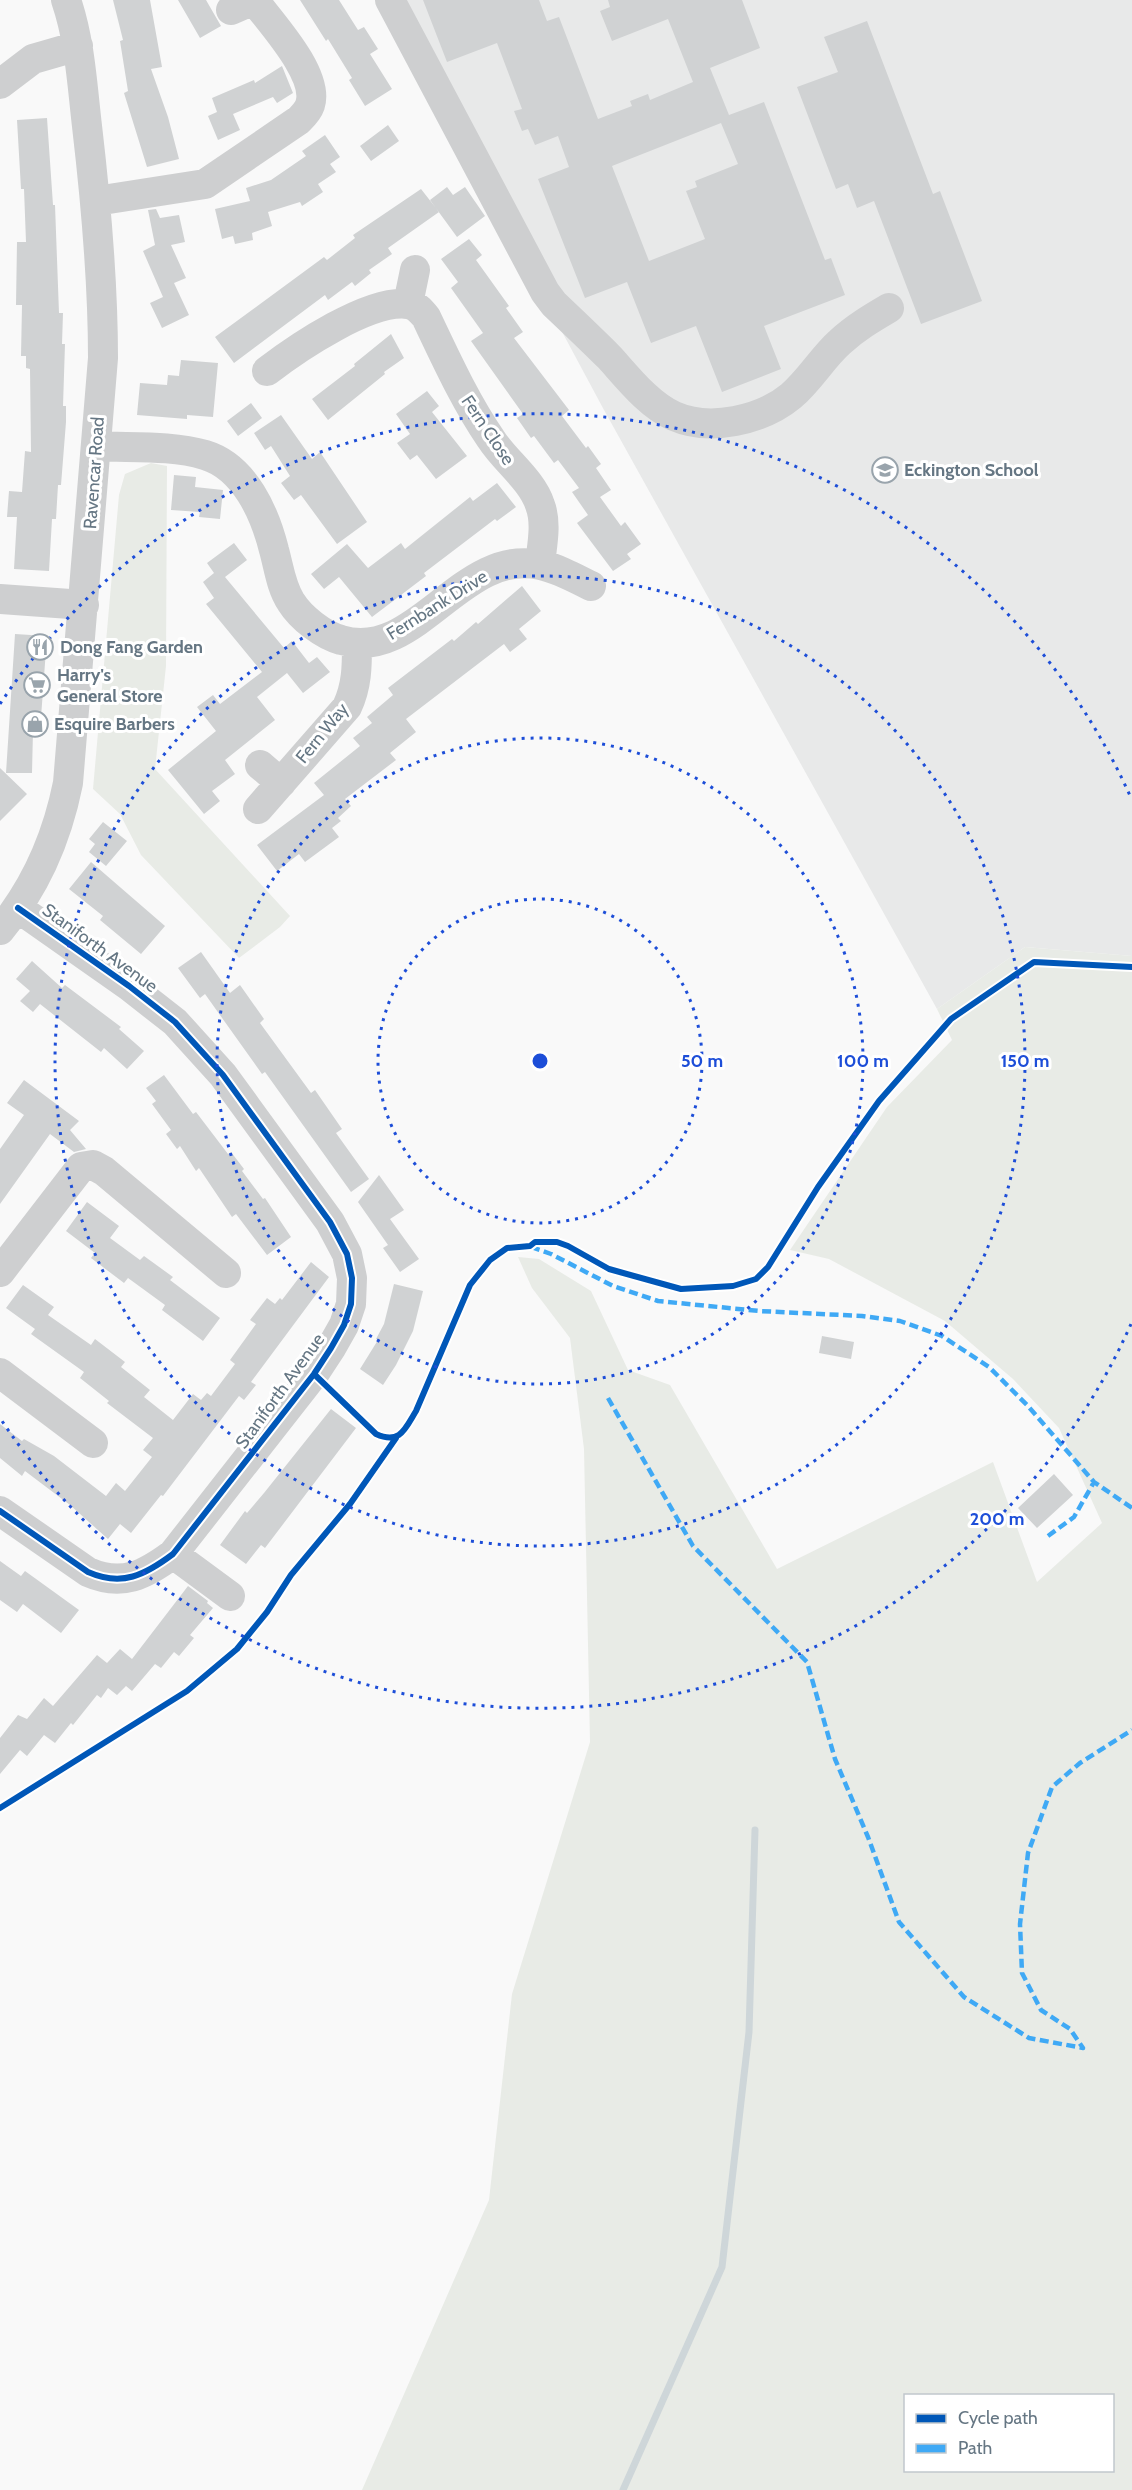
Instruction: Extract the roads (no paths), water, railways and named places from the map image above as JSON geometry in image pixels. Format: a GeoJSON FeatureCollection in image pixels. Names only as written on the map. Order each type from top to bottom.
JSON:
{"type":"FeatureCollection","features":[{"type":"Feature","properties":{"kind":"street","name":"Ravencar Road"},"geometry":{"type":"LineString","coordinates":[[9,919],[51,847],[62,813],[72,752],[103,358],[103,309],[96,201],[78,46],[66,0]]}},
{"type":"Feature","properties":{"kind":"street"},"geometry":{"type":"LineString","coordinates":[[390,0],[545,292],[554,304],[636,385],[659,406],[675,416],[697,421],[725,422],[750,418],[772,409],[806,383],[840,342],[864,323],[889,308]]}},
{"type":"Feature","properties":{"kind":"street"},"geometry":{"type":"LineString","coordinates":[[96,201],[205,184],[299,120],[305,113],[310,105],[311,93],[308,79],[291,50],[246,3]]}},
{"type":"Feature","properties":{"kind":"street"},"geometry":{"type":"LineString","coordinates":[[0,84],[33,59],[78,46]]}},
{"type":"Feature","properties":{"kind":"street"},"geometry":{"type":"LineString","coordinates":[[267,371],[307,354],[365,313],[408,304],[415,270]]}},
{"type":"Feature","properties":{"kind":"street","name":"Fern Close"},"geometry":{"type":"LineString","coordinates":[[408,304],[418,308],[426,317],[476,416],[492,441],[530,487],[540,504],[544,520],[540,564]]}},
{"type":"Feature","properties":{"kind":"street"},"geometry":{"type":"LineString","coordinates":[[96,446],[181,451],[206,456],[238,476],[253,495],[263,517],[282,581],[291,602],[304,618],[322,630],[339,640],[357,644]]}},
{"type":"Feature","properties":{"kind":"street","name":"Fernbank Drive"},"geometry":{"type":"LineString","coordinates":[[357,644],[379,641],[401,632],[463,585],[493,569],[516,563],[540,564],[568,574],[591,586]]}},
{"type":"Feature","properties":{"kind":"street"},"geometry":{"type":"LineString","coordinates":[[0,599],[84,605]]}},
{"type":"Feature","properties":{"kind":"street","name":"Fern Way"},"geometry":{"type":"LineString","coordinates":[[258,809],[271,774],[347,707],[353,694],[357,675],[357,644]]}},
{"type":"Feature","properties":{"kind":"street","name":"Staniforth Avenue"},"geometry":{"type":"LineString","coordinates":[[0,1511],[88,1572],[103,1579],[120,1580],[156,1567],[173,1554],[314,1374],[344,1325],[351,1304],[352,1278],[347,1254],[330,1222],[223,1075],[175,1022],[129,986],[9,919]]}},
{"type":"Feature","properties":{"kind":"street"},"geometry":{"type":"LineString","coordinates":[[0,1272],[81,1167],[93,1165],[104,1171],[226,1273]]}},
{"type":"Feature","properties":{"kind":"street"},"geometry":{"type":"LineString","coordinates":[[0,1373],[93,1443]]}},
{"type":"Feature","properties":{"kind":"street"},"geometry":{"type":"LineString","coordinates":[[173,1554],[230,1596]]}},
{"type":"Feature","properties":{"kind":"waterway"},"geometry":{"type":"LineString","coordinates":[[623,2490],[722,2267],[749,2032],[755,1830]]}},
{"type":"Feature","properties":{"kind":"place","name":"Eckington School"},"geometry":{"type":"Point","coordinates":[885,470]}},
{"type":"Feature","properties":{"kind":"place","name":"Dong Fang Garden"},"geometry":{"type":"Point","coordinates":[40,647]}},
{"type":"Feature","properties":{"kind":"place","name":"Harry's General Store"},"geometry":{"type":"Point","coordinates":[37,685]}},
{"type":"Feature","properties":{"kind":"place","name":"Esquire Barbers"},"geometry":{"type":"Point","coordinates":[35,724]}}]}
